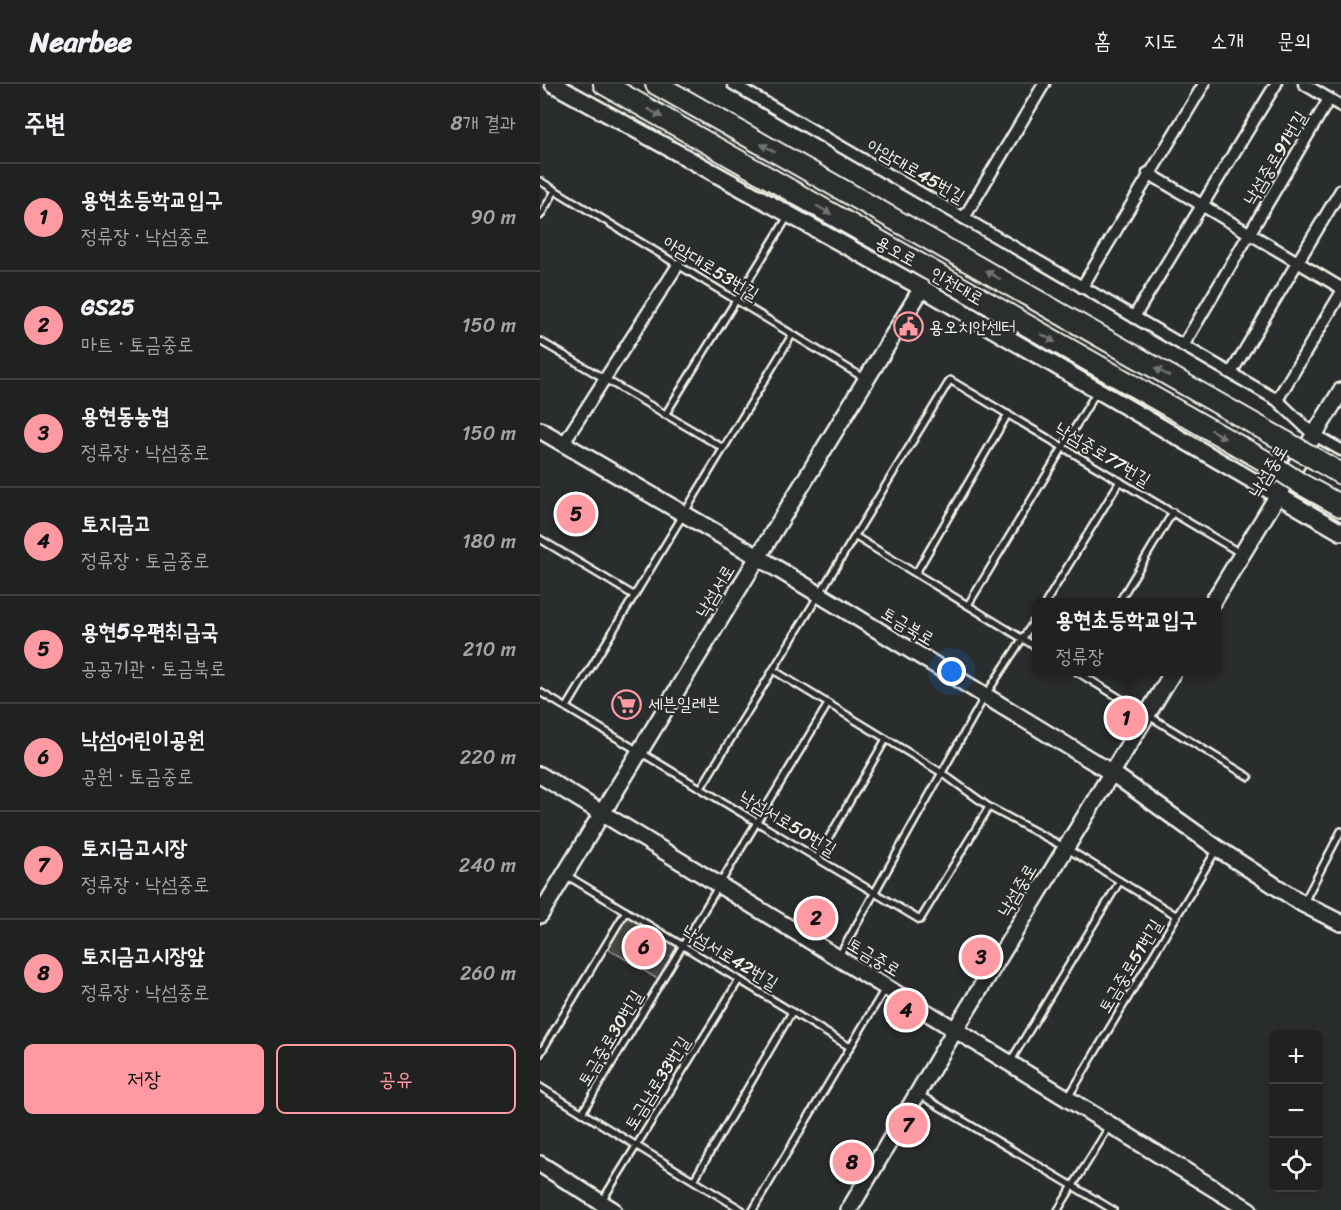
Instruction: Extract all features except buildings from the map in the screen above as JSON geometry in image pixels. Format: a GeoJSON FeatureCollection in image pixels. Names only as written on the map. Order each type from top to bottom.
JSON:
{"type":"FeatureCollection","features":[{"type":"Feature","properties":{"kind":"highway","name":"인천대로"},"geometry":{"type":"LineString","coordinates":[[604,84],[1341,506]]}},
{"type":"Feature","properties":{"kind":"highway","name":"인천대로"},"geometry":{"type":"LineString","coordinates":[[656,84],[1341,474]]}},
{"type":"Feature","properties":{"kind":"street","name":"용오로"},"geometry":{"type":"LineString","coordinates":[[553,84],[922,288],[1341,532]]}},
{"type":"Feature","properties":{"kind":"street","name":"아암대로45번길"},"geometry":{"type":"LineString","coordinates":[[733,84],[1277,400],[1313,434],[1341,450]]}},
{"type":"Feature","properties":{"kind":"street"},"geometry":{"type":"LineString","coordinates":[[964,219],[1044,84]]}},
{"type":"Feature","properties":{"kind":"street"},"geometry":{"type":"LineString","coordinates":[[1082,287],[1204,84]]}},
{"type":"Feature","properties":{"kind":"street","name":"낙섬중로91번길"},"geometry":{"type":"LineString","coordinates":[[1202,206],[1276,84]]}},
{"type":"Feature","properties":{"kind":"street"},"geometry":{"type":"LineString","coordinates":[[1304,84],[1341,106]]}},
{"type":"Feature","properties":{"kind":"street","name":"낙섬중로91번길"},"geometry":{"type":"LineString","coordinates":[[1249,234],[1329,99]]}},
{"type":"Feature","properties":{"kind":"street","name":"낙섬중로91번길"},"geometry":{"type":"LineString","coordinates":[[1148,174],[1341,288]]}},
{"type":"Feature","properties":{"kind":"street"},"geometry":{"type":"LineString","coordinates":[[1231,373],[1341,190]]}},
{"type":"Feature","properties":{"kind":"street"},"geometry":{"type":"LineString","coordinates":[[1134,317],[1202,206]]}},
{"type":"Feature","properties":{"kind":"street"},"geometry":{"type":"LineString","coordinates":[[1183,346],[1249,234]]}},
{"type":"Feature","properties":{"kind":"street"},"geometry":{"type":"LineString","coordinates":[[563,444],[678,265]]}},
{"type":"Feature","properties":{"kind":"street","name":"낙섬서로"},"geometry":{"type":"LineString","coordinates":[[540,915],[922,288]]}},
{"type":"Feature","properties":{"kind":"street"},"geometry":{"type":"LineString","coordinates":[[1277,400],[1341,293]]}},
{"type":"Feature","properties":{"kind":"street","name":"낙섬중로"},"geometry":{"type":"LineString","coordinates":[[1216,598],[1341,391]]}},
{"type":"Feature","properties":{"kind":"street","name":"토금북로"},"geometry":{"type":"LineString","coordinates":[[540,430],[758,557],[1112,773],[1217,848],[1303,904],[1341,923]]}},
{"type":"Feature","properties":{"kind":"street","name":"낙섬중로"},"geometry":{"type":"LineString","coordinates":[[849,1210],[955,1030],[1171,676]]}},
{"type":"Feature","properties":{"kind":"street","name":"토금중로"},"geometry":{"type":"LineString","coordinates":[[540,775],[1249,1210]]}},
{"type":"Feature","properties":{"kind":"street"},"geometry":{"type":"LineString","coordinates":[[540,1164],[607,1206]]}},
{"type":"Feature","properties":{"kind":"lane","name":"아암대로53번길"},"geometry":{"type":"LineString","coordinates":[[540,181],[867,380]]}},
{"type":"Feature","properties":{"kind":"lane"},"geometry":{"type":"LineString","coordinates":[[540,216],[555,191]]}},
{"type":"Feature","properties":{"kind":"lane"},"geometry":{"type":"LineString","coordinates":[[665,415],[789,214]]}},
{"type":"Feature","properties":{"kind":"lane"},"geometry":{"type":"LineString","coordinates":[[567,707],[792,335]]}},
{"type":"Feature","properties":{"kind":"lane"},"geometry":{"type":"LineString","coordinates":[[540,340],[723,448]]}},
{"type":"Feature","properties":{"kind":"lane","name":"낙섬중로77번길"},"geometry":{"type":"LineString","coordinates":[[856,537],[950,380],[1241,553]]}},
{"type":"Feature","properties":{"kind":"lane"},"geometry":{"type":"LineString","coordinates":[[968,605],[1098,390]]}},
{"type":"Feature","properties":{"kind":"lane"},"geometry":{"type":"LineString","coordinates":[[916,573],[1008,414]]}},
{"type":"Feature","properties":{"kind":"lane"},"geometry":{"type":"LineString","coordinates":[[1049,598],[1120,481]]}},
{"type":"Feature","properties":{"kind":"lane"},"geometry":{"type":"LineString","coordinates":[[1122,598],[1173,512]]}},
{"type":"Feature","properties":{"kind":"lane"},"geometry":{"type":"LineString","coordinates":[[701,788],[856,537],[1032,645]]}},
{"type":"Feature","properties":{"kind":"lane"},"geometry":{"type":"LineString","coordinates":[[540,539],[635,596]]}},
{"type":"Feature","properties":{"kind":"lane"},"geometry":{"type":"LineString","coordinates":[[838,958],[986,696],[1032,624]]}},
{"type":"Feature","properties":{"kind":"lane"},"geometry":{"type":"LineString","coordinates":[[773,670],[942,773],[989,807],[1066,848],[1178,916]]}},
{"type":"Feature","properties":{"kind":"lane"},"geometry":{"type":"LineString","coordinates":[[1084,676],[1249,777]]}},
{"type":"Feature","properties":{"kind":"lane","name":"낙섬서로50번길"},"geometry":{"type":"LineString","coordinates":[[540,692],[920,920],[989,807]]}},
{"type":"Feature","properties":{"kind":"lane","name":"토금중로30번길"},"geometry":{"type":"LineString","coordinates":[[582,1113],[828,704]]}},
{"type":"Feature","properties":{"kind":"lane"},"geometry":{"type":"LineString","coordinates":[[817,858],[886,739]]}},
{"type":"Feature","properties":{"kind":"lane"},"geometry":{"type":"LineString","coordinates":[[1303,904],[1341,831]]}},
{"type":"Feature","properties":{"kind":"lane","name":"토금중로51번길"},"geometry":{"type":"LineString","coordinates":[[1068,1099],[1217,848]]}},
{"type":"Feature","properties":{"kind":"lane","name":"낙섬서로42번길"},"geometry":{"type":"LineString","coordinates":[[564,874],[850,1047]]}},
{"type":"Feature","properties":{"kind":"lane"},"geometry":{"type":"LineString","coordinates":[[1009,1063],[1120,881]]}},
{"type":"Feature","properties":{"kind":"lane"},"geometry":{"type":"LineString","coordinates":[[540,1054],[626,911]]}},
{"type":"Feature","properties":{"kind":"lane","name":"토금남로33번길"},"geometry":{"type":"LineString","coordinates":[[607,1206],[635,1146],[740,980]]}},
{"type":"Feature","properties":{"kind":"lane"},"geometry":{"type":"LineString","coordinates":[[753,1210],[886,987]]}},
{"type":"Feature","properties":{"kind":"lane"},"geometry":{"type":"LineString","coordinates":[[694,1180],[792,1012]]}},
{"type":"Feature","properties":{"kind":"lane"},"geometry":{"type":"LineString","coordinates":[[540,1087],[742,1210]]}},
{"type":"Feature","properties":{"kind":"lane"},"geometry":{"type":"LineString","coordinates":[[918,1094],[1113,1210]]}},
{"type":"Feature","properties":{"kind":"lane"},"geometry":{"type":"LineString","coordinates":[[1058,1210],[1110,1125]]}},
{"type":"Feature","properties":{"kind":"shaded area"},"geometry":{"type":"Polygon","coordinates":[[[626,914],[680,946],[659,980],[607,948],[626,914]]]}},
{"type":"Feature","properties":{"kind":"place","name":"용오치안센터"},"geometry":{"type":"Point","coordinates":[908,327]}},
{"type":"Feature","properties":{"kind":"place","name":"용현5우편취급국"},"geometry":{"type":"Point","coordinates":[576,514]}},
{"type":"Feature","properties":{"kind":"place","name":"세븐일레븐"},"geometry":{"type":"Point","coordinates":[627,704]}},
{"type":"Feature","properties":{"kind":"place","name":"용현초등학교입구"},"geometry":{"type":"Point","coordinates":[1126,718]}},
{"type":"Feature","properties":{"kind":"place","name":"GS25"},"geometry":{"type":"Point","coordinates":[816,918]}},
{"type":"Feature","properties":{"kind":"place","name":"낙섬어린이공원"},"geometry":{"type":"Point","coordinates":[644,947]}},
{"type":"Feature","properties":{"kind":"place","name":"용현동농협"},"geometry":{"type":"Point","coordinates":[981,957]}},
{"type":"Feature","properties":{"kind":"place","name":"토지금고"},"geometry":{"type":"Point","coordinates":[906,1010]}},
{"type":"Feature","properties":{"kind":"place","name":"토지금고시장"},"geometry":{"type":"Point","coordinates":[908,1125]}},
{"type":"Feature","properties":{"kind":"place","name":"토지금고시장앞"},"geometry":{"type":"Point","coordinates":[852,1162]}}]}
